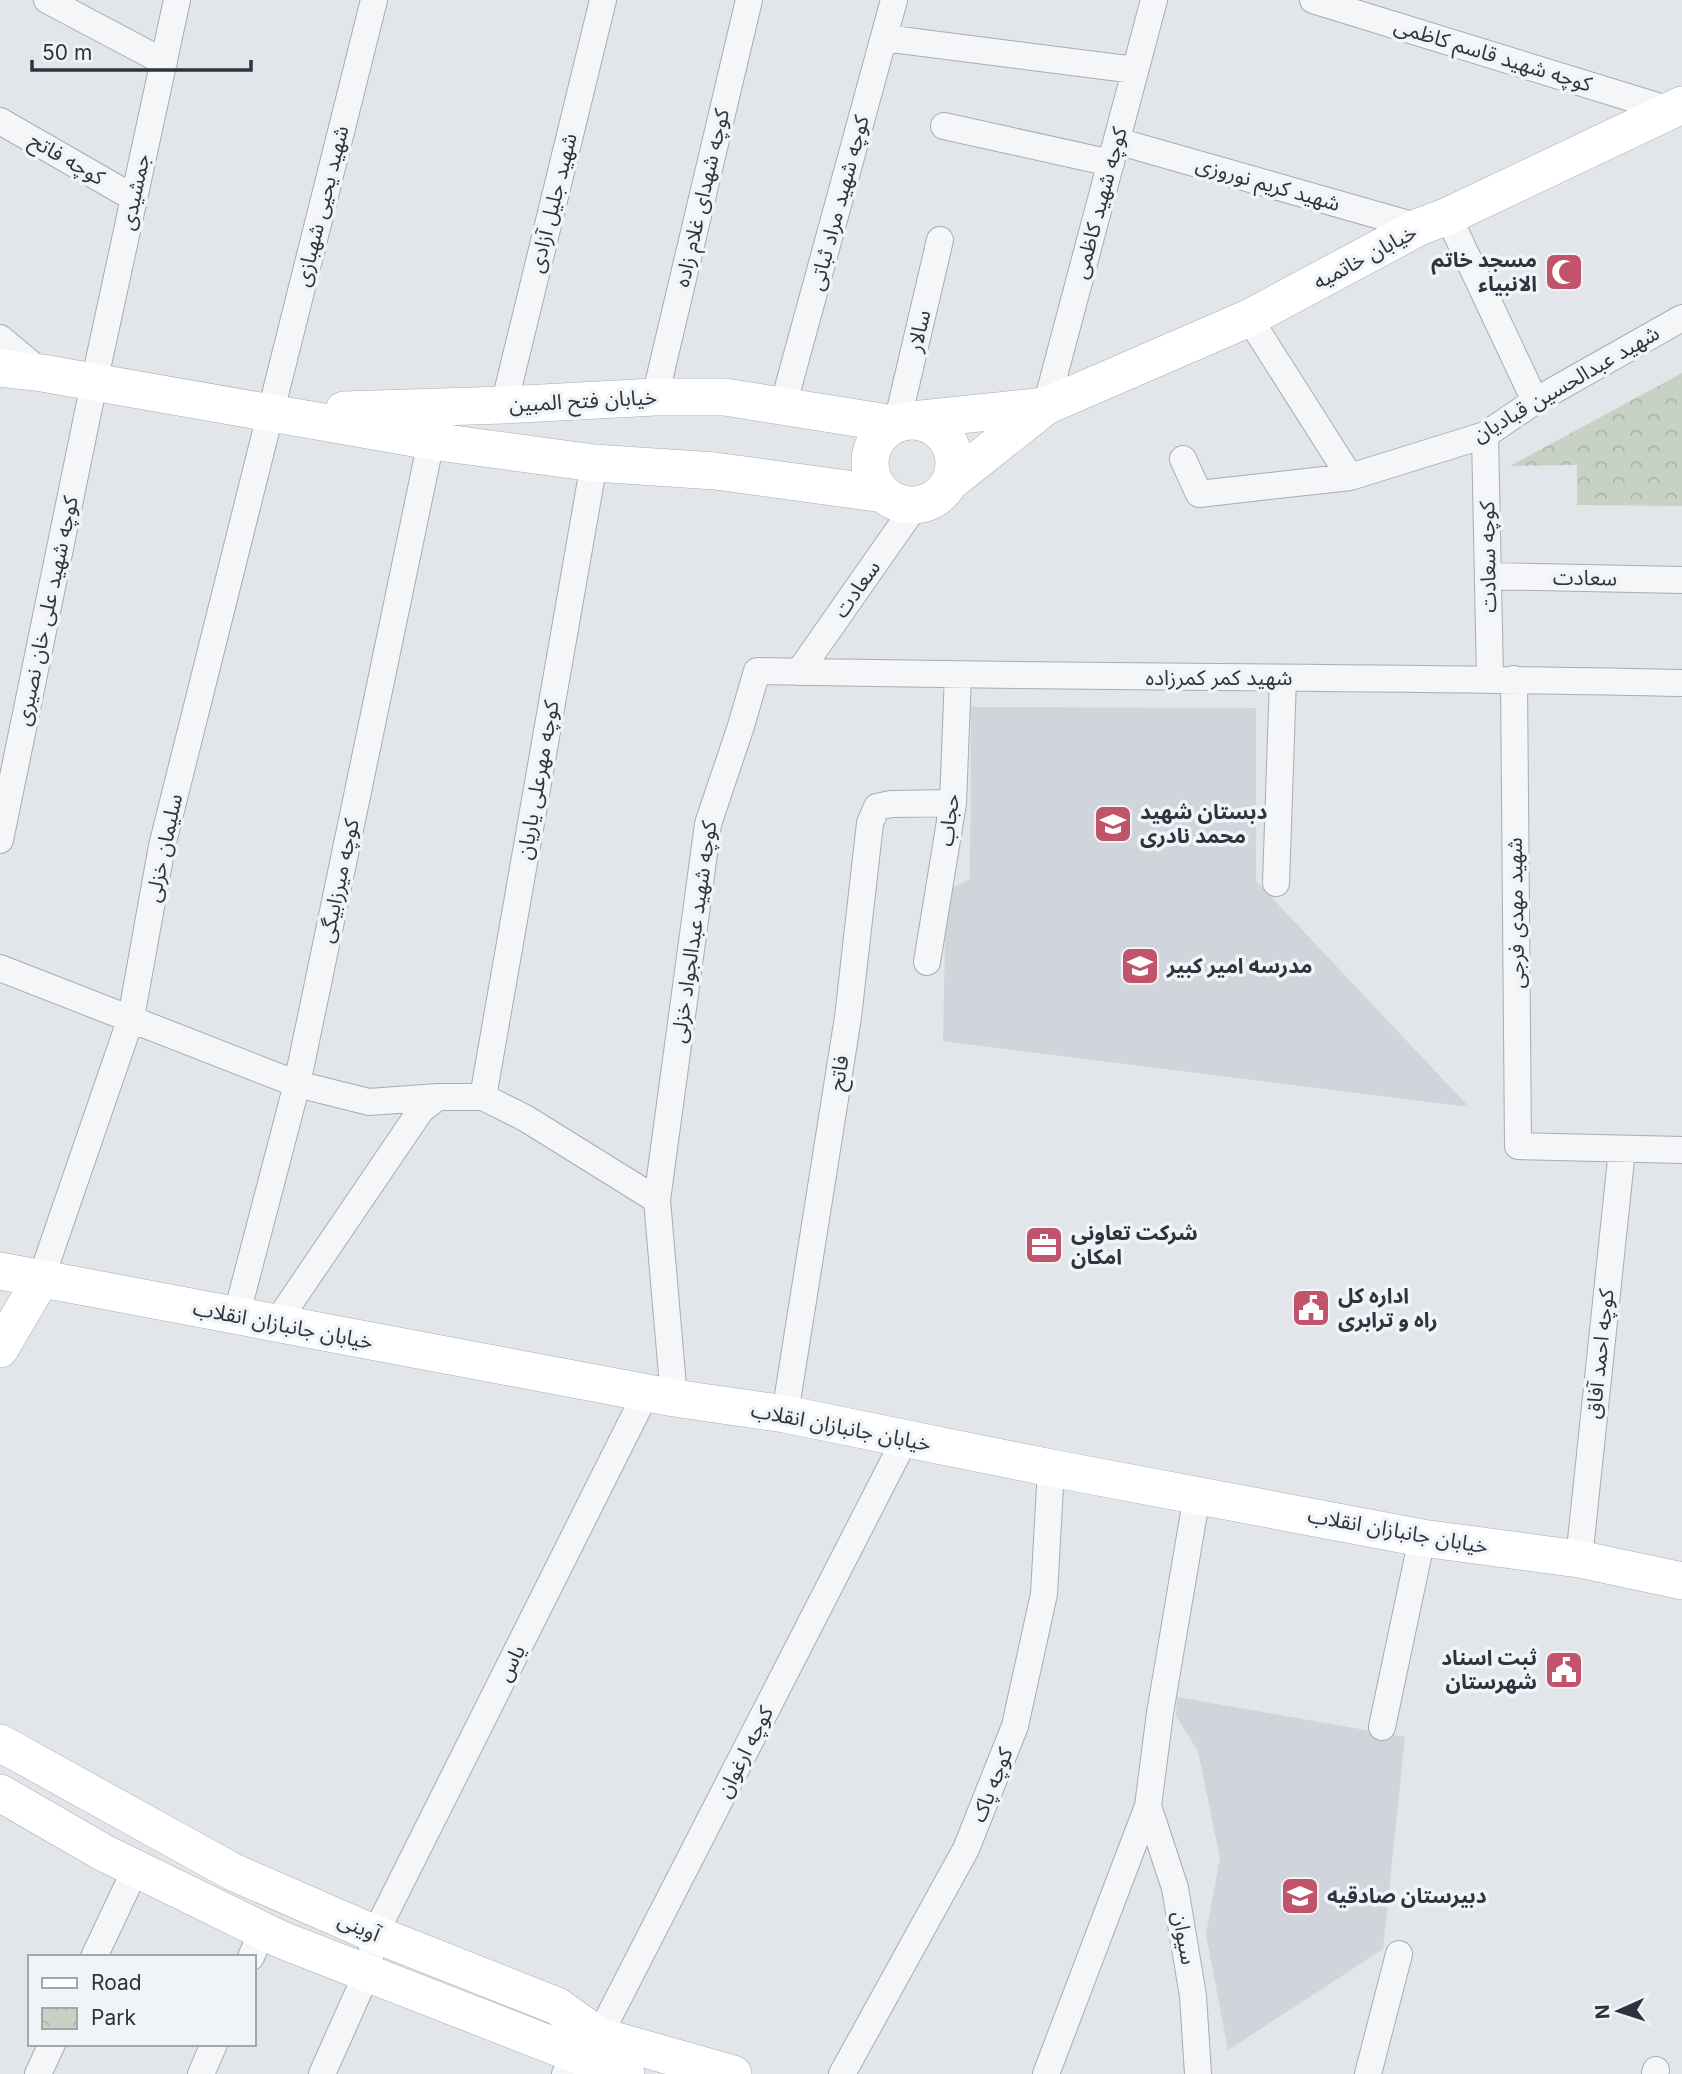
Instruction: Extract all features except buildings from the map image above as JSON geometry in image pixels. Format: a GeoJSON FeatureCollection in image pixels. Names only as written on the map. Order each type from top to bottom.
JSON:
{"type":"FeatureCollection","features":[{"type":"Feature","properties":{"kind":"street"},"geometry":{"type":"LineString","coordinates":[[47,0],[164,62]]}},
{"type":"Feature","properties":{"kind":"street","name":"جمشیدی"},"geometry":{"type":"LineString","coordinates":[[94,383],[177,0]]}},
{"type":"Feature","properties":{"kind":"street","name":"شهید یحیی شهبازی"},"geometry":{"type":"LineString","coordinates":[[270,412],[374,0]]}},
{"type":"Feature","properties":{"kind":"street","name":"شهید جلیل آزادی"},"geometry":{"type":"LineString","coordinates":[[504,405],[603,0]]}},
{"type":"Feature","properties":{"kind":"street","name":"کوچه شهدای غلام زاده"},"geometry":{"type":"LineString","coordinates":[[655,397],[749,0]]}},
{"type":"Feature","properties":{"kind":"street","name":"کوچه شهید مراد ثباتی"},"geometry":{"type":"LineString","coordinates":[[783,406],[894,0]]}},
{"type":"Feature","properties":{"kind":"street","name":"کوچه شهید کاظمی"},"geometry":{"type":"LineString","coordinates":[[1046,406],[1154,0]]}},
{"type":"Feature","properties":{"kind":"street","name":"کوچه شهید قاسم کاظمی"},"geometry":{"type":"LineString","coordinates":[[1313,0],[1677,108]]}},
{"type":"Feature","properties":{"kind":"street"},"geometry":{"type":"LineString","coordinates":[[884,38],[1135,70]]}},
{"type":"Feature","properties":{"kind":"street","name":"خیابان خاتمیه"},"geometry":{"type":"LineString","coordinates":[[949,482],[1046,406],[1249,318],[1434,222],[1677,108]]}},
{"type":"Feature","properties":{"kind":"street","name":"کوچه فاتح"},"geometry":{"type":"LineString","coordinates":[[0,121],[134,198]]}},
{"type":"Feature","properties":{"kind":"street","name":"شهید کریم نوروزی"},"geometry":{"type":"LineString","coordinates":[[944,126],[1114,152],[1434,222]]}},
{"type":"Feature","properties":{"kind":"street"},"geometry":{"type":"LineString","coordinates":[[1434,222],[1535,401]]}},
{"type":"Feature","properties":{"kind":"street","name":"سالار"},"geometry":{"type":"LineString","coordinates":[[900,422],[940,240]]}},
{"type":"Feature","properties":{"kind":"street"},"geometry":{"type":"LineString","coordinates":[[1249,318],[1350,477]]}},
{"type":"Feature","properties":{"kind":"street","name":"شهید عبدالحسین قبادیان"},"geometry":{"type":"LineString","coordinates":[[1183,459],[1199,494],[1350,477],[1485,435],[1535,401],[1682,318]]}},
{"type":"Feature","properties":{"kind":"street"},"geometry":{"type":"LineString","coordinates":[[0,338],[42,373]]}},
{"type":"Feature","properties":{"kind":"street","name":"خیابان فتح المبین"},"geometry":{"type":"LineString","coordinates":[[0,368],[42,373],[430,441],[594,463],[715,471],[899,500]]}},
{"type":"Feature","properties":{"kind":"street","name":"کوچه شهید علی خان نصیری"},"geometry":{"type":"LineString","coordinates":[[0,840],[94,383]]}},
{"type":"Feature","properties":{"kind":"street","name":"خیابان فتح المبین"},"geometry":{"type":"LineString","coordinates":[[270,412],[504,405],[655,397],[725,397],[900,422]]}},
{"type":"Feature","properties":{"kind":"street","name":"خیابان خاتمیه"},"geometry":{"type":"LineString","coordinates":[[900,422],[1046,406]]}},
{"type":"Feature","properties":{"kind":"street","name":"سلیمان خزلی"},"geometry":{"type":"LineString","coordinates":[[41,1279],[131,1018],[162,846],[270,412]]}},
{"type":"Feature","properties":{"kind":"street"},"geometry":{"type":"LineString","coordinates":[[900,422],[927,422],[941,431],[951,444],[956,461],[953,477],[949,482],[931,502],[899,500],[874,481],[870,465],[872,448],[881,434],[900,422]]}},
{"type":"Feature","properties":{"kind":"street","name":"کوچه سعادت"},"geometry":{"type":"LineString","coordinates":[[1485,435],[1488,576],[1502,679]]}},
{"type":"Feature","properties":{"kind":"street","name":"کوچه میرزابیگی"},"geometry":{"type":"LineString","coordinates":[[236,1317],[297,1084],[430,441]]}},
{"type":"Feature","properties":{"kind":"street","name":"کوچه مهرعلی یاریان"},"geometry":{"type":"LineString","coordinates":[[483,1097],[594,463]]}},
{"type":"Feature","properties":{"kind":"street","name":"سعادت"},"geometry":{"type":"LineString","coordinates":[[799,672],[899,500]]}},
{"type":"Feature","properties":{"kind":"street","name":"سعادت"},"geometry":{"type":"LineString","coordinates":[[1488,576],[1682,580]]}},
{"type":"Feature","properties":{"kind":"street","name":"شهید کمر کمرزاده"},"geometry":{"type":"LineString","coordinates":[[757,671],[958,676],[1502,679],[1682,683]]}},
{"type":"Feature","properties":{"kind":"street","name":"کوچه شهید عبدالجواد خزلی"},"geometry":{"type":"LineString","coordinates":[[660,1395],[657,1200],[708,824],[757,671]]}},
{"type":"Feature","properties":{"kind":"street","name":"حجاب"},"geometry":{"type":"LineString","coordinates":[[927,962],[953,803],[958,676]]}},
{"type":"Feature","properties":{"kind":"street"},"geometry":{"type":"LineString","coordinates":[[1276,883],[1283,678]]}},
{"type":"Feature","properties":{"kind":"street","name":"شهید مهدی فرجی"},"geometry":{"type":"LineString","coordinates":[[1502,679],[1518,1146],[1622,1150]]}},
{"type":"Feature","properties":{"kind":"street","name":"فاتح"},"geometry":{"type":"LineString","coordinates":[[785,1414],[848,1017],[870,823],[877,807],[891,804],[953,803]]}},
{"type":"Feature","properties":{"kind":"street"},"geometry":{"type":"LineString","coordinates":[[0,968],[297,1084],[369,1102],[483,1097],[525,1118],[657,1200]]}},
{"type":"Feature","properties":{"kind":"street"},"geometry":{"type":"LineString","coordinates":[[275,1325],[421,1111],[438,1097]]}},
{"type":"Feature","properties":{"kind":"street"},"geometry":{"type":"LineString","coordinates":[[1622,1150],[1682,1150]]}},
{"type":"Feature","properties":{"kind":"street","name":"کوچه احمد آفاق"},"geometry":{"type":"LineString","coordinates":[[1579,1559],[1622,1150]]}},
{"type":"Feature","properties":{"kind":"street","name":"خیابان جانبازان انقلاب"},"geometry":{"type":"LineString","coordinates":[[0,1271],[275,1325],[660,1395],[785,1414],[1051,1468],[1422,1538],[1579,1559],[1682,1581]]}},
{"type":"Feature","properties":{"kind":"street"},"geometry":{"type":"LineString","coordinates":[[0,1349],[41,1279]]}},
{"type":"Feature","properties":{"kind":"street","name":"یاس"},"geometry":{"type":"LineString","coordinates":[[322,2074],[366,1973],[375,1934],[660,1395]]}},
{"type":"Feature","properties":{"kind":"street","name":"کوچه ارغوان"},"geometry":{"type":"LineString","coordinates":[[579,2055],[905,1439]]}},
{"type":"Feature","properties":{"kind":"street","name":"کوچه پاک"},"geometry":{"type":"LineString","coordinates":[[842,2074],[966,1849],[1015,1726],[1044,1594],[1051,1468]]}},
{"type":"Feature","properties":{"kind":"street"},"geometry":{"type":"LineString","coordinates":[[1046,2074],[1148,1806],[1160,1713],[1197,1495]]}},
{"type":"Feature","properties":{"kind":"street"},"geometry":{"type":"LineString","coordinates":[[1382,1727],[1422,1538]]}},
{"type":"Feature","properties":{"kind":"street","name":"آوینی"},"geometry":{"type":"LineString","coordinates":[[0,1742],[233,1872],[375,1934],[557,2006],[579,2055]]}},
{"type":"Feature","properties":{"kind":"street","name":"آوینی"},"geometry":{"type":"LineString","coordinates":[[0,1793],[135,1868],[257,1943],[282,1940],[626,2074]]}},
{"type":"Feature","properties":{"kind":"street","name":"سیوان"},"geometry":{"type":"LineString","coordinates":[[1148,1806],[1175,1888],[1193,1996],[1198,2074]]}},
{"type":"Feature","properties":{"kind":"street"},"geometry":{"type":"LineString","coordinates":[[95,1955],[135,1868]]}},
{"type":"Feature","properties":{"kind":"street"},"geometry":{"type":"LineString","coordinates":[[1368,2074],[1399,1954]]}},
{"type":"Feature","properties":{"kind":"street"},"geometry":{"type":"LineString","coordinates":[[38,2074],[51,2046]]}},
{"type":"Feature","properties":{"kind":"street"},"geometry":{"type":"LineString","coordinates":[[201,2074],[213,2046]]}},
{"type":"Feature","properties":{"kind":"street","name":"آوینی"},"geometry":{"type":"LineString","coordinates":[[579,2055],[733,2074]]}},
{"type":"Feature","properties":{"kind":"shaded area","name":"مدرسه امیر کبیر"},"geometry":{"type":"Polygon","coordinates":[[[971,707],[1256,708],[1256,881],[1469,1107],[943,1041],[946,891],[970,879],[971,707]]]}},
{"type":"Feature","properties":{"kind":"shaded area","name":"دبیرستان صادقیه"},"geometry":{"type":"Polygon","coordinates":[[[1177,1697],[1405,1737],[1383,1949],[1228,2050],[1206,1934],[1220,1858],[1198,1751],[1176,1716],[1177,1697]]]}},
{"type":"Feature","properties":{"kind":"green space"},"geometry":{"type":"Polygon","coordinates":[[[1682,373],[1682,506],[1577,505],[1577,465],[1510,466],[1682,373]]]}},
{"type":"Feature","properties":{"kind":"place","name":"مسجد خاتم الانبیاء"},"geometry":{"type":"Point","coordinates":[1564,272]}},
{"type":"Feature","properties":{"kind":"place","name":"دبستان شهید محمد نادری"},"geometry":{"type":"Point","coordinates":[1113,824]}},
{"type":"Feature","properties":{"kind":"place","name":"مدرسه امیر کبیر"},"geometry":{"type":"Point","coordinates":[1140,966]}},
{"type":"Feature","properties":{"kind":"place","name":"شرکت تعاونی امکان"},"geometry":{"type":"Point","coordinates":[1044,1245]}},
{"type":"Feature","properties":{"kind":"place","name":"اداره کل راه و ترابری"},"geometry":{"type":"Point","coordinates":[1311,1308]}},
{"type":"Feature","properties":{"kind":"place","name":"ثبت اسناد شهرستان"},"geometry":{"type":"Point","coordinates":[1564,1670]}},
{"type":"Feature","properties":{"kind":"place","name":"دبیرستان صادقیه"},"geometry":{"type":"Point","coordinates":[1300,1896]}}]}
